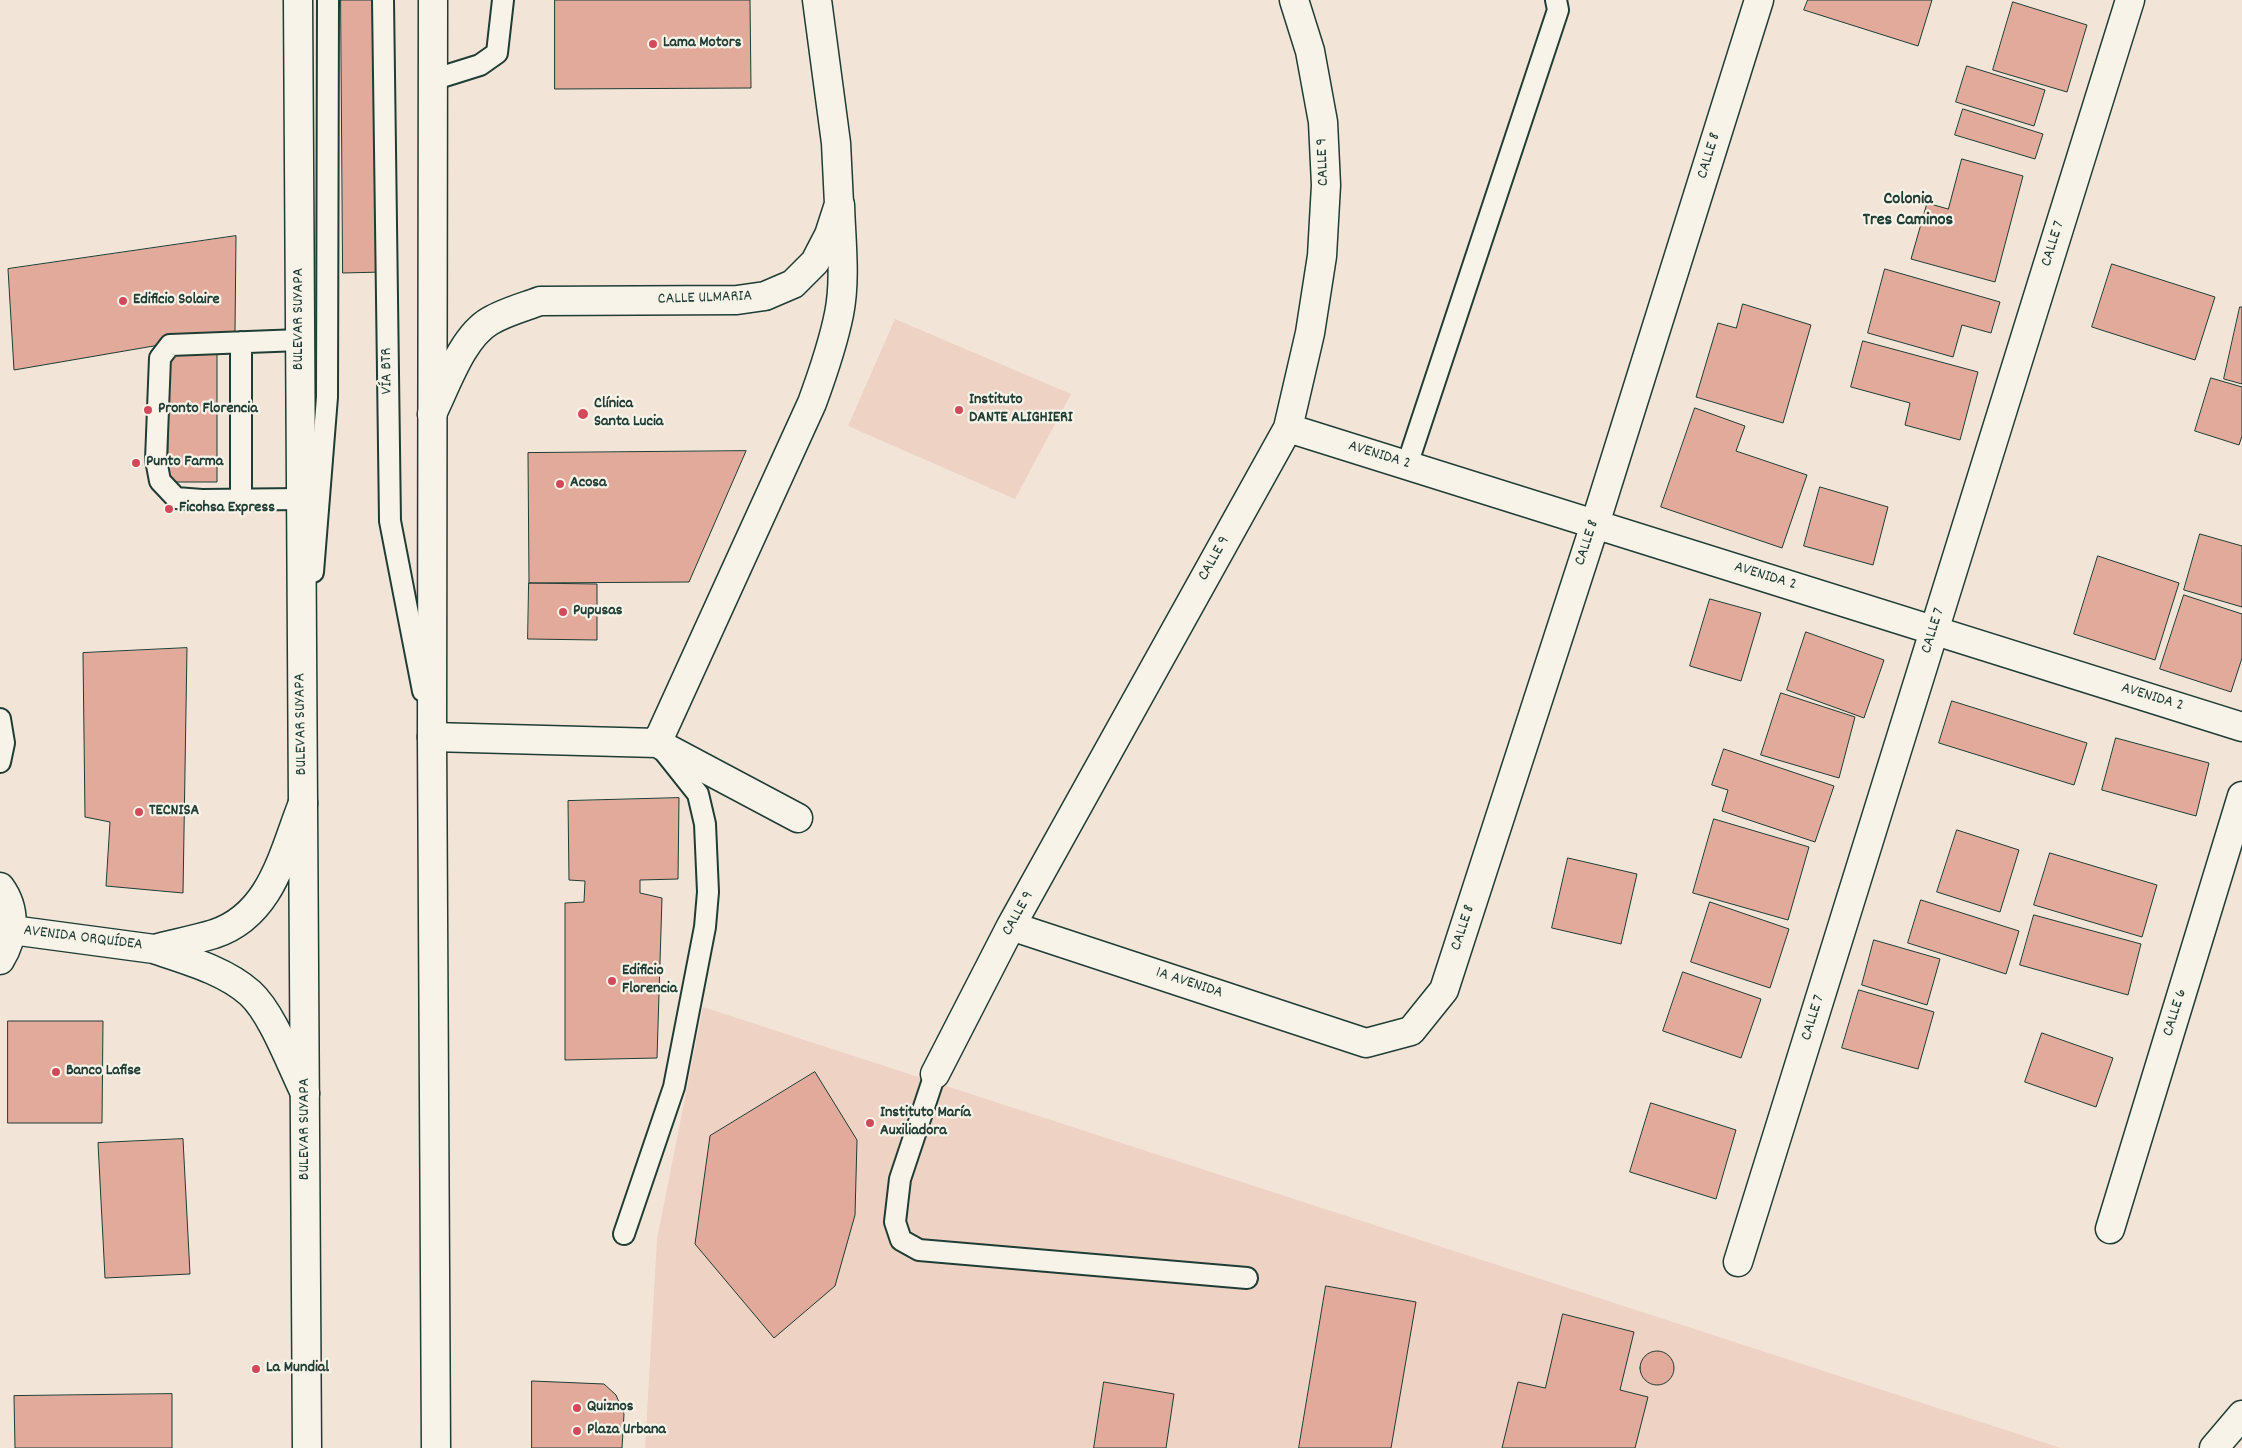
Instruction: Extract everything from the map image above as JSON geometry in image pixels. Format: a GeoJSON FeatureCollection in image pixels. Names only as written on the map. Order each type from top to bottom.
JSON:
{"type":"FeatureCollection","features":[{"type":"Feature","properties":{"kind":"street","name":"BULEVAR SUYAPA"},"geometry":{"type":"LineString","coordinates":[[298,0],[307,1448]]}},
{"type":"Feature","properties":{"kind":"street"},"geometry":{"type":"LineString","coordinates":[[433,0],[432,737],[436,1448]]}},
{"type":"Feature","properties":{"kind":"street","name":"CALLE ULMARIA"},"geometry":{"type":"LineString","coordinates":[[432,414],[468,340],[489,321],[540,301],[736,300],[765,296],[793,284],[816,262],[829,235],[840,204],[836,143],[816,0]]}},
{"type":"Feature","properties":{"kind":"street","name":"CALLE 9"},"geometry":{"type":"LineString","coordinates":[[936,1074],[1011,926],[1288,428],[1310,334],[1322,256],[1326,185],[1321,113],[1310,51],[1294,0]]}},
{"type":"Feature","properties":{"kind":"street","name":"CALLE 8"},"geometry":{"type":"LineString","coordinates":[[1366,1043],[1411,1031],[1444,990],[1595,524],[1759,0]]}},
{"type":"Feature","properties":{"kind":"street","name":"CALLE 7"},"geometry":{"type":"LineString","coordinates":[[1738,1262],[2130,0]]}},
{"type":"Feature","properties":{"kind":"street"},"geometry":{"type":"LineString","coordinates":[[657,743],[812,402],[829,356],[840,312],[842,264],[840,204]]}},
{"type":"Feature","properties":{"kind":"street","name":"AVENIDA 2"},"geometry":{"type":"LineString","coordinates":[[1288,428],[2242,727]]}},
{"type":"Feature","properties":{"kind":"street"},"geometry":{"type":"LineString","coordinates":[[432,737],[657,743],[798,818]]}},
{"type":"Feature","properties":{"kind":"street","name":"CALLE 6"},"geometry":{"type":"LineString","coordinates":[[2110,1229],[2242,796]]}},
{"type":"Feature","properties":{"kind":"street","name":"AVENIDA ORQUÍDEA"},"geometry":{"type":"LineString","coordinates":[[154,948],[214,934],[249,914],[260,903],[269,889],[303,802]]}},
{"type":"Feature","properties":{"kind":"street"},"geometry":{"type":"LineString","coordinates":[[0,887],[12,912],[12,930],[7,948],[0,960]]}},
{"type":"Feature","properties":{"kind":"street","name":"1A AVENIDA"},"geometry":{"type":"LineString","coordinates":[[1011,926],[1366,1043]]}},
{"type":"Feature","properties":{"kind":"street","name":"AVENIDA ORQUÍDEA"},"geometry":{"type":"LineString","coordinates":[[12,930],[154,948],[212,970],[232,980],[251,994],[265,1010],[306,1093]]}},
{"type":"Feature","properties":{"kind":"street"},"geometry":{"type":"LineString","coordinates":[[2214,1448],[2242,1415]]}},
{"type":"Feature","properties":{"kind":"lane"},"geometry":{"type":"LineString","coordinates":[[302,708],[327,397],[328,0]]}},
{"type":"Feature","properties":{"kind":"lane","name":"VÍA BTR"},"geometry":{"type":"LineString","coordinates":[[383,0],[390,521],[432,737]]}},
{"type":"Feature","properties":{"kind":"lane"},"geometry":{"type":"LineString","coordinates":[[432,80],[480,65],[497,53],[503,0]]}},
{"type":"Feature","properties":{"kind":"lane"},"geometry":{"type":"LineString","coordinates":[[1407,465],[1558,10],[1556,0]]}},
{"type":"Feature","properties":{"kind":"lane"},"geometry":{"type":"LineString","coordinates":[[300,340],[170,345],[160,358],[156,460],[160,481],[176,498],[302,499]]}},
{"type":"Feature","properties":{"kind":"lane"},"geometry":{"type":"LineString","coordinates":[[241,342],[241,500]]}},
{"type":"Feature","properties":{"kind":"lane"},"geometry":{"type":"LineString","coordinates":[[0,719],[4,743],[0,762]]}},
{"type":"Feature","properties":{"kind":"lane"},"geometry":{"type":"LineString","coordinates":[[624,1234],[674,1087],[705,927],[708,892],[705,824],[698,794],[657,743]]}},
{"type":"Feature","properties":{"kind":"lane"},"geometry":{"type":"LineString","coordinates":[[936,1074],[900,1179],[895,1222],[901,1240],[919,1250],[1247,1278]]}},
{"type":"Feature","properties":{"kind":"shaded area","name":"Instituto DANTE ALIGHIERI"},"geometry":{"type":"Polygon","coordinates":[[[895,319],[1071,394],[1015,499],[848,426],[895,319]]]}},
{"type":"Feature","properties":{"kind":"shaded area","name":"Instituto María Auxiliadora"},"geometry":{"type":"Polygon","coordinates":[[[703,1007],[2061,1448],[645,1448],[657,1239],[703,1007]]]}},
{"type":"Feature","properties":{"kind":"building"},"geometry":{"type":"Polygon","coordinates":[[[341,0],[381,0],[383,272],[343,273],[341,0]]]}},
{"type":"Feature","properties":{"kind":"building","name":"Lama Motors"},"geometry":{"type":"Polygon","coordinates":[[[555,0],[750,0],[751,88],[555,89],[555,0]]]}},
{"type":"Feature","properties":{"kind":"building"},"geometry":{"type":"Polygon","coordinates":[[[1808,0],[1932,0],[1918,46],[1804,10],[1808,0]]]}},
{"type":"Feature","properties":{"kind":"building"},"geometry":{"type":"Polygon","coordinates":[[[2013,2],[2087,25],[2067,92],[1993,70],[2013,2]]]}},
{"type":"Feature","properties":{"kind":"building"},"geometry":{"type":"Polygon","coordinates":[[[1967,66],[2045,90],[2034,126],[1956,102],[1967,66]]]}},
{"type":"Feature","properties":{"kind":"building"},"geometry":{"type":"Polygon","coordinates":[[[1963,109],[2043,134],[2035,159],[1955,135],[1963,109]]]}},
{"type":"Feature","properties":{"kind":"building"},"geometry":{"type":"Polygon","coordinates":[[[1962,159],[2023,176],[1995,282],[1911,259],[1927,203],[1948,209],[1962,159]]]}},
{"type":"Feature","properties":{"kind":"building","name":"Edificio Solaire"},"geometry":{"type":"Polygon","coordinates":[[[236,236],[235,332],[14,370],[8,269],[236,236]]]}},
{"type":"Feature","properties":{"kind":"building"},"geometry":{"type":"Polygon","coordinates":[[[2112,264],[2215,297],[2195,360],[2092,327],[2112,264]]]}},
{"type":"Feature","properties":{"kind":"building"},"geometry":{"type":"Polygon","coordinates":[[[1885,269],[2000,302],[1991,333],[1962,325],[1953,357],[1868,333],[1885,269]]]}},
{"type":"Feature","properties":{"kind":"building"},"geometry":{"type":"Polygon","coordinates":[[[1743,304],[1811,325],[1783,423],[1696,397],[1718,323],[1736,328],[1743,304]]]}},
{"type":"Feature","properties":{"kind":"building"},"geometry":{"type":"Polygon","coordinates":[[[2240,307],[2242,307],[2242,384],[2224,379],[2240,307]]]}},
{"type":"Feature","properties":{"kind":"building"},"geometry":{"type":"Polygon","coordinates":[[[1863,341],[1978,372],[1960,440],[1905,425],[1910,403],[1851,387],[1863,341]]]}},
{"type":"Feature","properties":{"kind":"building"},"geometry":{"type":"Polygon","coordinates":[[[169,348],[217,348],[217,482],[168,482],[169,348]]]}},
{"type":"Feature","properties":{"kind":"building"},"geometry":{"type":"Polygon","coordinates":[[[2211,378],[2242,387],[2242,436],[2239,445],[2195,431],[2211,378]]]}},
{"type":"Feature","properties":{"kind":"building"},"geometry":{"type":"Polygon","coordinates":[[[1695,408],[1745,426],[1736,451],[1807,475],[1782,548],[1661,507],[1695,408]]]}},
{"type":"Feature","properties":{"kind":"building"},"geometry":{"type":"Polygon","coordinates":[[[746,451],[689,582],[529,583],[528,453],[746,451]]]}},
{"type":"Feature","properties":{"kind":"building"},"geometry":{"type":"Polygon","coordinates":[[[1820,487],[1888,507],[1873,565],[1804,546],[1820,487]]]}},
{"type":"Feature","properties":{"kind":"building"},"geometry":{"type":"Polygon","coordinates":[[[2200,534],[2242,546],[2242,607],[2184,590],[2200,534]]]}},
{"type":"Feature","properties":{"kind":"building"},"geometry":{"type":"Polygon","coordinates":[[[2098,556],[2179,583],[2155,660],[2074,634],[2098,556]]]}},
{"type":"Feature","properties":{"kind":"building","name":"Pupusas"},"geometry":{"type":"Polygon","coordinates":[[[529,583],[597,584],[597,640],[528,639],[529,583]]]}},
{"type":"Feature","properties":{"kind":"building"},"geometry":{"type":"Polygon","coordinates":[[[2184,595],[2242,614],[2242,658],[2231,692],[2160,669],[2184,595]]]}},
{"type":"Feature","properties":{"kind":"building"},"geometry":{"type":"Polygon","coordinates":[[[1710,599],[1761,613],[1741,681],[1690,666],[1710,599]]]}},
{"type":"Feature","properties":{"kind":"building"},"geometry":{"type":"Polygon","coordinates":[[[1806,632],[1884,660],[1864,718],[1787,690],[1806,632]]]}},
{"type":"Feature","properties":{"kind":"building"},"geometry":{"type":"Polygon","coordinates":[[[187,648],[183,893],[106,886],[110,822],[85,817],[83,653],[187,648]]]}},
{"type":"Feature","properties":{"kind":"building"},"geometry":{"type":"Polygon","coordinates":[[[1781,693],[1855,717],[1839,778],[1761,755],[1781,693]]]}},
{"type":"Feature","properties":{"kind":"building"},"geometry":{"type":"Polygon","coordinates":[[[1952,701],[2087,743],[2074,785],[1939,743],[1952,701]]]}},
{"type":"Feature","properties":{"kind":"building"},"geometry":{"type":"Polygon","coordinates":[[[2116,738],[2209,763],[2196,816],[2102,790],[2116,738]]]}},
{"type":"Feature","properties":{"kind":"building"},"geometry":{"type":"Polygon","coordinates":[[[1724,749],[1834,786],[1815,842],[1722,811],[1728,790],[1712,785],[1724,749]]]}},
{"type":"Feature","properties":{"kind":"building","name":"Edificio Florencia"},"geometry":{"type":"Polygon","coordinates":[[[679,798],[678,879],[640,880],[640,893],[662,898],[657,1058],[565,1060],[565,903],[584,902],[585,881],[569,880],[568,801],[679,798]]]}},
{"type":"Feature","properties":{"kind":"building"},"geometry":{"type":"Polygon","coordinates":[[[1714,819],[1809,847],[1788,920],[1693,893],[1714,819]]]}},
{"type":"Feature","properties":{"kind":"building"},"geometry":{"type":"Polygon","coordinates":[[[1957,830],[2019,850],[2000,912],[1937,892],[1957,830]]]}},
{"type":"Feature","properties":{"kind":"building"},"geometry":{"type":"Polygon","coordinates":[[[2050,853],[2157,885],[2142,937],[2034,905],[2050,853]]]}},
{"type":"Feature","properties":{"kind":"building"},"geometry":{"type":"Polygon","coordinates":[[[1568,858],[1637,874],[1621,944],[1552,928],[1568,858]]]}},
{"type":"Feature","properties":{"kind":"building"},"geometry":{"type":"Polygon","coordinates":[[[1921,900],[2019,931],[2006,974],[1908,943],[1921,900]]]}},
{"type":"Feature","properties":{"kind":"building"},"geometry":{"type":"Polygon","coordinates":[[[1710,902],[1789,929],[1770,988],[1691,962],[1710,902]]]}},
{"type":"Feature","properties":{"kind":"building"},"geometry":{"type":"Polygon","coordinates":[[[2034,915],[2141,944],[2128,995],[2020,965],[2034,915]]]}},
{"type":"Feature","properties":{"kind":"building"},"geometry":{"type":"Polygon","coordinates":[[[1874,940],[1940,959],[1927,1005],[1862,985],[1874,940]]]}},
{"type":"Feature","properties":{"kind":"building"},"geometry":{"type":"Polygon","coordinates":[[[1683,972],[1761,999],[1741,1058],[1663,1031],[1683,972]]]}},
{"type":"Feature","properties":{"kind":"building"},"geometry":{"type":"Polygon","coordinates":[[[1859,990],[1934,1012],[1918,1069],[1842,1048],[1859,990]]]}},
{"type":"Feature","properties":{"kind":"building","name":"Banco Lafise"},"geometry":{"type":"Polygon","coordinates":[[[8,1021],[103,1021],[102,1123],[8,1123],[8,1021]]]}},
{"type":"Feature","properties":{"kind":"building"},"geometry":{"type":"Polygon","coordinates":[[[2042,1033],[2113,1058],[2096,1107],[2025,1082],[2042,1033]]]}},
{"type":"Feature","properties":{"kind":"building"},"geometry":{"type":"Polygon","coordinates":[[[815,1072],[857,1140],[855,1215],[835,1286],[774,1338],[695,1244],[710,1136],[815,1072]]]}},
{"type":"Feature","properties":{"kind":"building"},"geometry":{"type":"Polygon","coordinates":[[[1651,1103],[1736,1130],[1716,1199],[1630,1172],[1651,1103]]]}},
{"type":"Feature","properties":{"kind":"building"},"geometry":{"type":"Polygon","coordinates":[[[183,1139],[190,1274],[105,1278],[98,1143],[183,1139]]]}},
{"type":"Feature","properties":{"kind":"building"},"geometry":{"type":"Polygon","coordinates":[[[1326,1286],[1416,1302],[1391,1448],[1299,1448],[1326,1286]]]}},
{"type":"Feature","properties":{"kind":"building"},"geometry":{"type":"Polygon","coordinates":[[[1563,1314],[1634,1332],[1620,1390],[1648,1397],[1635,1448],[1502,1448],[1518,1382],[1545,1388],[1563,1314]]]}},
{"type":"Feature","properties":{"kind":"building"},"geometry":{"type":"Polygon","coordinates":[[[1657,1351],[1669,1356],[1674,1368],[1669,1380],[1657,1385],[1645,1380],[1640,1368],[1645,1356],[1657,1351]]]}},
{"type":"Feature","properties":{"kind":"building","name":"Plaza Urbana"},"geometry":{"type":"Polygon","coordinates":[[[532,1381],[604,1384],[616,1395],[624,1414],[622,1448],[532,1448],[532,1381]]]}},
{"type":"Feature","properties":{"kind":"building"},"geometry":{"type":"Polygon","coordinates":[[[1104,1382],[1174,1394],[1166,1448],[1094,1448],[1104,1382]]]}},
{"type":"Feature","properties":{"kind":"building"},"geometry":{"type":"Polygon","coordinates":[[[172,1394],[172,1448],[15,1448],[14,1396],[172,1394]]]}},
{"type":"Feature","properties":{"kind":"place","name":"Lama Motors"},"geometry":{"type":"Point","coordinates":[653,44]}},
{"type":"Feature","properties":{"kind":"place","name":"Edificio Solaire"},"geometry":{"type":"Point","coordinates":[123,301]}},
{"type":"Feature","properties":{"kind":"place","name":"Pronto Florencia"},"geometry":{"type":"Point","coordinates":[148,410]}},
{"type":"Feature","properties":{"kind":"place","name":"Instituto DANTE ALIGHIERI"},"geometry":{"type":"Point","coordinates":[959,410]}},
{"type":"Feature","properties":{"kind":"place","name":"Clínica Santa Lucia"},"geometry":{"type":"Point","coordinates":[583,414]}},
{"type":"Feature","properties":{"kind":"place","name":"Punto Farma"},"geometry":{"type":"Point","coordinates":[136,463]}},
{"type":"Feature","properties":{"kind":"place","name":"Acosa"},"geometry":{"type":"Point","coordinates":[560,484]}},
{"type":"Feature","properties":{"kind":"place","name":"Ficohsa Express"},"geometry":{"type":"Point","coordinates":[169,509]}},
{"type":"Feature","properties":{"kind":"place","name":"Pupusas"},"geometry":{"type":"Point","coordinates":[563,612]}},
{"type":"Feature","properties":{"kind":"place","name":"TECNISA"},"geometry":{"type":"Point","coordinates":[139,812]}},
{"type":"Feature","properties":{"kind":"place","name":"Edificio Florencia"},"geometry":{"type":"Point","coordinates":[612,981]}},
{"type":"Feature","properties":{"kind":"place","name":"Banco Lafise"},"geometry":{"type":"Point","coordinates":[56,1072]}},
{"type":"Feature","properties":{"kind":"place","name":"Instituto María Auxiliadora"},"geometry":{"type":"Point","coordinates":[870,1123]}},
{"type":"Feature","properties":{"kind":"place","name":"La Mundial"},"geometry":{"type":"Point","coordinates":[256,1369]}},
{"type":"Feature","properties":{"kind":"place","name":"Quiznos"},"geometry":{"type":"Point","coordinates":[577,1408]}},
{"type":"Feature","properties":{"kind":"place","name":"Plaza Urbana"},"geometry":{"type":"Point","coordinates":[577,1431]}},
{"type":"Feature","properties":{"kind":"district","name":"Colonia Tres Caminos"},"geometry":{"type":"Point","coordinates":[1908,211]}}]}
